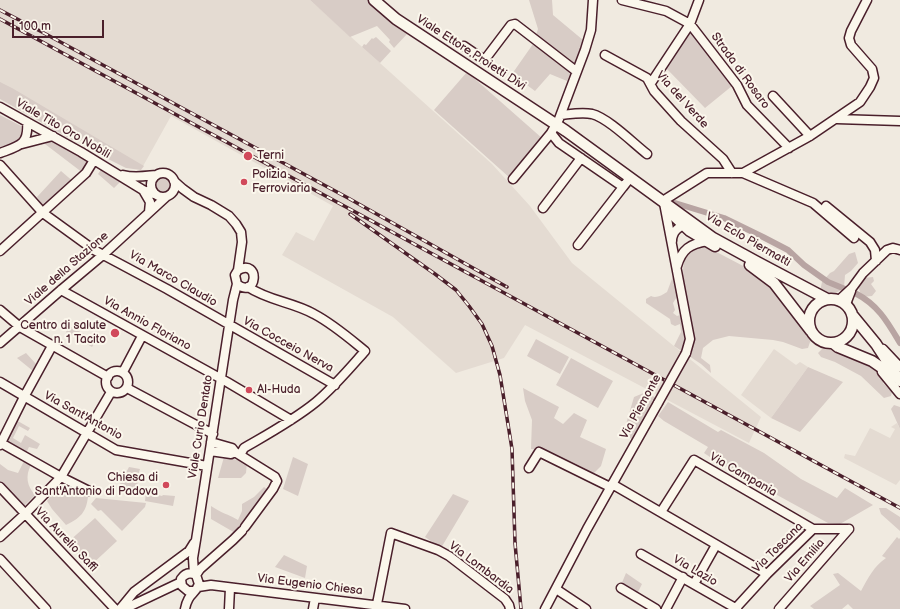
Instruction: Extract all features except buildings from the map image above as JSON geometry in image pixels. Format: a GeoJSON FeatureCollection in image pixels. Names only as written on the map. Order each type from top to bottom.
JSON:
{"type":"FeatureCollection","features":[{"type":"Feature","properties":{"kind":"main road","name":"Viale Ettore Proietti Divi"},"geometry":{"type":"LineString","coordinates":[[374,0],[396,19],[554,129],[630,178],[664,203]]}},
{"type":"Feature","properties":{"kind":"main road","name":"Via Eclo Piermatti"},"geometry":{"type":"LineString","coordinates":[[664,203],[676,218],[690,231],[757,262],[827,299],[843,302],[876,344],[899,380]]}},
{"type":"Feature","properties":{"kind":"main road","name":"Via Eclo Piermatti"},"geometry":{"type":"LineString","coordinates":[[664,203],[710,239],[770,279],[814,335],[821,341],[833,343],[838,347],[872,362],[899,380]]}},
{"type":"Feature","properties":{"kind":"main road"},"geometry":{"type":"LineString","coordinates":[[811,331],[809,317],[811,311],[820,301],[827,299]]}},
{"type":"Feature","properties":{"kind":"main road"},"geometry":{"type":"LineString","coordinates":[[833,343],[841,341],[847,337],[851,330],[853,316]]}},
{"type":"Feature","properties":{"kind":"street"},"geometry":{"type":"LineString","coordinates":[[513,179],[554,129],[561,115],[591,30],[593,0]]}},
{"type":"Feature","properties":{"kind":"street","name":"Strada di Rosaro"},"geometry":{"type":"LineString","coordinates":[[622,0],[666,11],[690,24],[737,85],[747,105],[789,148]]}},
{"type":"Feature","properties":{"kind":"street"},"geometry":{"type":"LineString","coordinates":[[651,83],[690,24],[699,0]]}},
{"type":"Feature","properties":{"kind":"street"},"geometry":{"type":"LineString","coordinates":[[743,173],[810,136],[860,102],[874,78],[872,69],[851,45],[849,38],[867,0]]}},
{"type":"Feature","properties":{"kind":"street"},"geometry":{"type":"LineString","coordinates":[[464,46],[479,57],[483,59],[486,58],[511,25],[515,24],[576,72]]}},
{"type":"Feature","properties":{"kind":"street","name":"Via del Verde"},"geometry":{"type":"LineString","coordinates":[[605,55],[647,78],[654,90],[681,121],[723,159],[732,173]]}},
{"type":"Feature","properties":{"kind":"street"},"geometry":{"type":"LineString","coordinates":[[773,96],[810,136]]}},
{"type":"Feature","properties":{"kind":"street","name":"Viale Tito Oro Nobili"},"geometry":{"type":"LineString","coordinates":[[0,107],[53,136],[143,190],[154,194]]}},
{"type":"Feature","properties":{"kind":"street"},"geometry":{"type":"LineString","coordinates":[[561,115],[585,113],[594,114],[603,118],[647,154]]}},
{"type":"Feature","properties":{"kind":"street"},"geometry":{"type":"LineString","coordinates":[[837,119],[900,121]]}},
{"type":"Feature","properties":{"kind":"street"},"geometry":{"type":"LineString","coordinates":[[22,144],[27,137],[27,122]]}},
{"type":"Feature","properties":{"kind":"street","name":"Viale Ettore Proietti Divi"},"geometry":{"type":"LineString","coordinates":[[554,129],[559,143],[623,187]]}},
{"type":"Feature","properties":{"kind":"street"},"geometry":{"type":"LineString","coordinates":[[0,153],[22,144],[53,136]]}},
{"type":"Feature","properties":{"kind":"street"},"geometry":{"type":"LineString","coordinates":[[543,208],[581,158]]}},
{"type":"Feature","properties":{"kind":"street"},"geometry":{"type":"LineString","coordinates":[[1,248],[43,213],[86,173],[94,160]]}},
{"type":"Feature","properties":{"kind":"street","name":"Via Marco Claudio"},"geometry":{"type":"LineString","coordinates":[[0,165],[43,213],[94,250],[104,254],[229,326]]}},
{"type":"Feature","properties":{"kind":"street","name":"Viale Tito Oro Nobili"},"geometry":{"type":"LineString","coordinates":[[115,172],[129,177],[156,175]]}},
{"type":"Feature","properties":{"kind":"street"},"geometry":{"type":"LineString","coordinates":[[664,203],[666,199],[707,172],[743,173],[813,203],[854,238]]}},
{"type":"Feature","properties":{"kind":"street"},"geometry":{"type":"LineString","coordinates":[[160,173],[167,174],[194,197],[182,194],[159,197],[154,194],[150,186],[156,175],[160,173]]}},
{"type":"Feature","properties":{"kind":"street"},"geometry":{"type":"LineString","coordinates":[[578,245],[630,178]]}},
{"type":"Feature","properties":{"kind":"street"},"geometry":{"type":"LineString","coordinates":[[168,196],[175,189],[174,181]]}},
{"type":"Feature","properties":{"kind":"street"},"geometry":{"type":"LineString","coordinates":[[143,190],[150,202],[149,212]]}},
{"type":"Feature","properties":{"kind":"street","name":"Viale della Stazione"},"geometry":{"type":"LineString","coordinates":[[0,344],[104,254],[168,196]]}},
{"type":"Feature","properties":{"kind":"street","name":"Viale Curio Dentato"},"geometry":{"type":"LineString","coordinates":[[194,197],[212,205],[229,216],[238,228],[242,242],[238,270],[235,275],[243,286]]}},
{"type":"Feature","properties":{"kind":"street","name":"Via Piemonte"},"geometry":{"type":"LineString","coordinates":[[546,609],[611,486],[686,352],[690,339],[664,203]]}},
{"type":"Feature","properties":{"kind":"street"},"geometry":{"type":"LineString","coordinates":[[826,206],[870,242],[875,250],[876,261]]}},
{"type":"Feature","properties":{"kind":"street"},"geometry":{"type":"LineString","coordinates":[[672,242],[672,236],[684,225]]}},
{"type":"Feature","properties":{"kind":"street"},"geometry":{"type":"LineString","coordinates":[[677,266],[680,256],[687,249],[697,243],[710,239]]}},
{"type":"Feature","properties":{"kind":"street"},"geometry":{"type":"LineString","coordinates":[[843,302],[863,273],[887,250],[893,248],[900,250]]}},
{"type":"Feature","properties":{"kind":"street","name":"Viale Curio Dentato"},"geometry":{"type":"LineString","coordinates":[[194,575],[196,540],[233,300],[243,286],[252,284],[255,278],[253,272],[249,269],[245,262],[241,251]]}},
{"type":"Feature","properties":{"kind":"street"},"geometry":{"type":"LineString","coordinates":[[238,270],[242,268],[249,269]]}},
{"type":"Feature","properties":{"kind":"street"},"geometry":{"type":"LineString","coordinates":[[210,451],[231,454],[238,453],[291,420],[315,403],[335,385],[365,351],[340,331],[314,314],[259,295],[243,286]]}},
{"type":"Feature","properties":{"kind":"street","name":"Via Annio Floriano"},"geometry":{"type":"LineString","coordinates":[[61,290],[221,379],[291,420]]}},
{"type":"Feature","properties":{"kind":"street"},"geometry":{"type":"LineString","coordinates":[[0,310],[20,327],[108,377]]}},
{"type":"Feature","properties":{"kind":"street","name":"Via Cocceio Nerva"},"geometry":{"type":"LineString","coordinates":[[229,326],[335,385]]}},
{"type":"Feature","properties":{"kind":"street"},"geometry":{"type":"LineString","coordinates":[[123,372],[142,336]]}},
{"type":"Feature","properties":{"kind":"street"},"geometry":{"type":"LineString","coordinates":[[876,344],[900,367]]}},
{"type":"Feature","properties":{"kind":"street"},"geometry":{"type":"LineString","coordinates":[[52,346],[0,444],[90,492]]}},
{"type":"Feature","properties":{"kind":"street"},"geometry":{"type":"LineString","coordinates":[[872,362],[889,379],[900,394]]}},
{"type":"Feature","properties":{"kind":"street"},"geometry":{"type":"LineString","coordinates":[[115,371],[123,372],[128,378],[127,388],[122,393],[112,392],[107,386],[106,382],[108,377],[115,371]]}},
{"type":"Feature","properties":{"kind":"street","name":"Via Sant'Antonio"},"geometry":{"type":"LineString","coordinates":[[0,382],[116,450],[207,466]]}},
{"type":"Feature","properties":{"kind":"street"},"geometry":{"type":"LineString","coordinates":[[127,388],[212,438],[232,448],[275,477],[276,481],[273,489],[243,529],[229,544],[194,575],[183,576],[182,585],[185,605]]}},
{"type":"Feature","properties":{"kind":"street"},"geometry":{"type":"LineString","coordinates":[[0,537],[61,477],[112,392]]}},
{"type":"Feature","properties":{"kind":"street"},"geometry":{"type":"LineString","coordinates":[[529,468],[539,452],[611,486],[661,512],[767,574]]}},
{"type":"Feature","properties":{"kind":"street","name":"Via Campania"},"geometry":{"type":"LineString","coordinates":[[661,512],[694,460],[813,529]]}},
{"type":"Feature","properties":{"kind":"street","name":"Via Aurelio Saffi"},"geometry":{"type":"LineString","coordinates":[[0,487],[115,609]]}},
{"type":"Feature","properties":{"kind":"street","name":"Via Toscana"},"geometry":{"type":"LineString","coordinates":[[736,609],[767,574],[813,529],[848,529]]}},
{"type":"Feature","properties":{"kind":"street","name":"Via Emilia"},"geometry":{"type":"LineString","coordinates":[[779,609],[848,529]]}},
{"type":"Feature","properties":{"kind":"street","name":"Via Lombardia"},"geometry":{"type":"LineString","coordinates":[[377,607],[391,533],[438,550],[449,556],[505,599],[510,605],[510,609]]}},
{"type":"Feature","properties":{"kind":"street"},"geometry":{"type":"LineString","coordinates":[[120,609],[134,592],[189,551],[196,540]]}},
{"type":"Feature","properties":{"kind":"street"},"geometry":{"type":"LineString","coordinates":[[694,584],[716,545]]}},
{"type":"Feature","properties":{"kind":"street","name":"Via Lazio"},"geometry":{"type":"LineString","coordinates":[[641,554],[736,609]]}},
{"type":"Feature","properties":{"kind":"street"},"geometry":{"type":"LineString","coordinates":[[0,559],[46,609]]}},
{"type":"Feature","properties":{"kind":"street"},"geometry":{"type":"LineString","coordinates":[[185,605],[199,584],[194,575]]}},
{"type":"Feature","properties":{"kind":"street","name":"Via Eugenio Chiesa"},"geometry":{"type":"LineString","coordinates":[[194,575],[211,585],[377,607],[405,609]]}},
{"type":"Feature","properties":{"kind":"street"},"geometry":{"type":"LineString","coordinates":[[666,609],[683,577]]}},
{"type":"Feature","properties":{"kind":"street"},"geometry":{"type":"LineString","coordinates":[[182,585],[188,591],[196,589]]}},
{"type":"Feature","properties":{"kind":"street"},"geometry":{"type":"LineString","coordinates":[[124,609],[182,585]]}},
{"type":"Feature","properties":{"kind":"street","name":"Via Eugenio Chiesa"},"geometry":{"type":"LineString","coordinates":[[196,589],[211,585]]}},
{"type":"Feature","properties":{"kind":"street"},"geometry":{"type":"LineString","coordinates":[[229,609],[230,588]]}},
{"type":"Feature","properties":{"kind":"street"},"geometry":{"type":"LineString","coordinates":[[621,588],[656,609]]}},
{"type":"Feature","properties":{"kind":"street"},"geometry":{"type":"LineString","coordinates":[[556,589],[586,609]]}},
{"type":"Feature","properties":{"kind":"street"},"geometry":{"type":"LineString","coordinates":[[313,609],[315,598]]}},
{"type":"Feature","properties":{"kind":"shaded area"},"geometry":{"type":"Polygon","coordinates":[[[0,0],[310,0],[492,164],[530,206],[572,263],[761,417],[749,443],[525,325],[504,358],[456,373],[393,317],[282,255],[296,232],[314,241],[333,206],[171,116],[142,168],[0,86],[0,0]]]}},
{"type":"Feature","properties":{"kind":"shaded area"},"geometry":{"type":"Polygon","coordinates":[[[310,0],[368,0],[407,34],[394,48],[389,42],[390,40],[377,26],[350,37],[310,0]]]}},
{"type":"Feature","properties":{"kind":"shaded area"},"geometry":{"type":"Polygon","coordinates":[[[529,0],[552,0],[553,15],[583,40],[578,58],[567,81],[550,74],[535,91],[512,74],[533,44],[538,29],[529,0]]]}},
{"type":"Feature","properties":{"kind":"shaded area"},"geometry":{"type":"Polygon","coordinates":[[[691,32],[732,86],[705,108],[666,68],[691,32]]]}},
{"type":"Feature","properties":{"kind":"shaded area"},"geometry":{"type":"Polygon","coordinates":[[[376,37],[391,51],[380,63],[362,47],[372,38],[373,39],[376,37]]]}},
{"type":"Feature","properties":{"kind":"shaded area"},"geometry":{"type":"Polygon","coordinates":[[[467,72],[543,139],[510,178],[434,110],[467,72]]]}},
{"type":"Feature","properties":{"kind":"shaded area"},"geometry":{"type":"Polygon","coordinates":[[[0,82],[144,166],[141,170],[126,168],[108,159],[106,149],[88,139],[76,142],[0,99],[0,82]]]}},
{"type":"Feature","properties":{"kind":"shaded area"},"geometry":{"type":"Polygon","coordinates":[[[0,115],[21,126],[22,136],[25,141],[0,149],[0,115]]]}},
{"type":"Feature","properties":{"kind":"shaded area"},"geometry":{"type":"Polygon","coordinates":[[[52,138],[88,161],[83,173],[45,144],[52,138]]]}},
{"type":"Feature","properties":{"kind":"shaded area"},"geometry":{"type":"Polygon","coordinates":[[[102,168],[121,181],[114,188],[98,174],[102,168]]]}},
{"type":"Feature","properties":{"kind":"shaded area"},"geometry":{"type":"Polygon","coordinates":[[[61,171],[75,183],[46,211],[37,197],[61,171]]]}},
{"type":"Feature","properties":{"kind":"shaded area"},"geometry":{"type":"Polygon","coordinates":[[[160,178],[166,178],[171,183],[169,192],[166,194],[160,194],[155,189],[155,183],[160,178]]]}},
{"type":"Feature","properties":{"kind":"shaded area"},"geometry":{"type":"Polygon","coordinates":[[[705,246],[747,268],[770,286],[811,339],[808,348],[802,349],[773,340],[729,336],[713,340],[703,348],[701,358],[710,365],[711,373],[701,364],[674,346],[681,332],[680,324],[675,326],[671,324],[670,319],[646,303],[646,299],[651,296],[659,296],[667,292],[673,276],[678,295],[673,303],[675,310],[673,313],[677,316],[680,315],[685,326],[691,316],[683,278],[685,259],[689,252],[696,247],[705,246]]]}},
{"type":"Feature","properties":{"kind":"shaded area"},"geometry":{"type":"Polygon","coordinates":[[[855,252],[858,263],[845,275],[844,288],[836,293],[826,295],[820,291],[822,282],[830,273],[834,271],[849,254],[855,252]]]}},
{"type":"Feature","properties":{"kind":"shaded area"},"geometry":{"type":"Polygon","coordinates":[[[873,277],[874,281],[871,284],[876,291],[872,296],[862,297],[858,287],[864,278],[873,277]]]}},
{"type":"Feature","properties":{"kind":"shaded area"},"geometry":{"type":"Polygon","coordinates":[[[70,326],[96,341],[92,347],[66,332],[70,326]]]}},
{"type":"Feature","properties":{"kind":"shaded area"},"geometry":{"type":"Polygon","coordinates":[[[536,339],[569,357],[560,374],[527,356],[536,339]]]}},
{"type":"Feature","properties":{"kind":"shaded area"},"geometry":{"type":"Polygon","coordinates":[[[825,346],[833,347],[849,353],[873,367],[885,378],[883,383],[892,392],[891,396],[884,398],[861,376],[835,362],[821,357],[818,353],[825,346]]]}},
{"type":"Feature","properties":{"kind":"shaded area"},"geometry":{"type":"Polygon","coordinates":[[[774,349],[796,365],[800,362],[808,367],[771,418],[741,395],[774,349]]]}},
{"type":"Feature","properties":{"kind":"shaded area"},"geometry":{"type":"Polygon","coordinates":[[[26,353],[37,365],[33,371],[17,358],[26,353]]]}},
{"type":"Feature","properties":{"kind":"shaded area"},"geometry":{"type":"Polygon","coordinates":[[[571,358],[613,381],[598,408],[556,385],[571,358]]]}},
{"type":"Feature","properties":{"kind":"shaded area"},"geometry":{"type":"Polygon","coordinates":[[[808,367],[843,382],[800,432],[771,418],[808,367]]]}},
{"type":"Feature","properties":{"kind":"shaded area"},"geometry":{"type":"Polygon","coordinates":[[[523,388],[559,407],[554,418],[563,424],[574,413],[587,420],[580,437],[606,449],[601,466],[591,476],[544,450],[531,449],[532,420],[525,401],[523,388]]]}},
{"type":"Feature","properties":{"kind":"shaded area"},"geometry":{"type":"Polygon","coordinates":[[[646,392],[656,398],[633,441],[624,431],[634,397],[646,392]]]}},
{"type":"Feature","properties":{"kind":"shaded area"},"geometry":{"type":"Polygon","coordinates":[[[668,402],[718,432],[721,430],[764,453],[801,479],[837,498],[845,488],[873,505],[840,524],[828,523],[719,463],[704,453],[708,447],[658,416],[668,402]]]}},
{"type":"Feature","properties":{"kind":"shaded area"},"geometry":{"type":"Polygon","coordinates":[[[894,405],[900,407],[900,429],[891,409],[894,405]]]}},
{"type":"Feature","properties":{"kind":"shaded area"},"geometry":{"type":"Polygon","coordinates":[[[16,420],[30,428],[28,431],[19,426],[13,438],[21,443],[25,435],[40,444],[37,449],[29,447],[26,453],[5,440],[16,420]]]}},
{"type":"Feature","properties":{"kind":"shaded area"},"geometry":{"type":"Polygon","coordinates":[[[897,423],[900,429],[900,480],[896,485],[844,458],[845,454],[855,456],[870,428],[890,438],[895,429],[891,427],[897,423]]]}},
{"type":"Feature","properties":{"kind":"shaded area"},"geometry":{"type":"Polygon","coordinates":[[[224,457],[247,462],[246,473],[241,478],[218,478],[224,457]]]}},
{"type":"Feature","properties":{"kind":"shaded area"},"geometry":{"type":"Polygon","coordinates":[[[293,457],[308,464],[298,496],[283,489],[293,457]]]}},
{"type":"Feature","properties":{"kind":"shaded area"},"geometry":{"type":"Polygon","coordinates":[[[24,461],[31,465],[28,473],[28,481],[30,488],[35,495],[22,508],[0,484],[0,464],[8,470],[18,473],[24,461]]]}},
{"type":"Feature","properties":{"kind":"shaded area"},"geometry":{"type":"Polygon","coordinates":[[[129,467],[140,469],[137,478],[138,491],[119,486],[129,467]]]}},
{"type":"Feature","properties":{"kind":"shaded area"},"geometry":{"type":"Polygon","coordinates":[[[63,480],[88,497],[86,507],[82,514],[66,525],[47,501],[63,480]]]}},
{"type":"Feature","properties":{"kind":"shaded area"},"geometry":{"type":"Polygon","coordinates":[[[264,487],[268,490],[237,534],[211,519],[211,506],[238,520],[242,511],[242,504],[254,497],[264,487]]]}},
{"type":"Feature","properties":{"kind":"shaded area"},"geometry":{"type":"Polygon","coordinates":[[[146,492],[162,496],[175,496],[173,506],[145,501],[146,492]]]}},
{"type":"Feature","properties":{"kind":"shaded area"},"geometry":{"type":"Polygon","coordinates":[[[453,494],[469,501],[441,548],[425,537],[453,494]]]}},
{"type":"Feature","properties":{"kind":"shaded area"},"geometry":{"type":"Polygon","coordinates":[[[96,498],[146,503],[145,507],[122,531],[101,510],[98,511],[91,504],[96,498]]]}},
{"type":"Feature","properties":{"kind":"shaded area"},"geometry":{"type":"Polygon","coordinates":[[[879,508],[886,508],[900,517],[900,531],[881,514],[879,508]]]}},
{"type":"Feature","properties":{"kind":"shaded area"},"geometry":{"type":"Polygon","coordinates":[[[95,518],[117,541],[89,567],[67,543],[95,518]]]}},
{"type":"Feature","properties":{"kind":"shaded area"},"geometry":{"type":"Polygon","coordinates":[[[897,537],[899,539],[900,538],[900,609],[853,609],[848,604],[842,609],[814,609],[810,606],[840,585],[833,574],[838,573],[861,591],[875,569],[886,558],[882,556],[897,537]]]}},
{"type":"Feature","properties":{"kind":"shaded area"},"geometry":{"type":"Polygon","coordinates":[[[284,555],[307,566],[305,578],[275,567],[284,555]]]}},
{"type":"Feature","properties":{"kind":"shaded area"},"geometry":{"type":"Polygon","coordinates":[[[626,573],[642,584],[637,594],[621,585],[626,573]]]}},
{"type":"Feature","properties":{"kind":"waterway"},"geometry":{"type":"LineString","coordinates":[[675,203],[724,218],[763,237],[788,250],[804,265],[828,282],[845,289]]}},
{"type":"Feature","properties":{"kind":"waterway"},"geometry":{"type":"LineString","coordinates":[[855,293],[876,308],[900,343]]}},
{"type":"Feature","properties":{"kind":"railway"},"geometry":{"type":"LineString","coordinates":[[0,10],[348,198],[507,287]]}},
{"type":"Feature","properties":{"kind":"railway"},"geometry":{"type":"LineString","coordinates":[[0,19],[900,508]]}},
{"type":"Feature","properties":{"kind":"railway"},"geometry":{"type":"LineString","coordinates":[[350,214],[456,290],[482,324],[492,346],[500,375],[512,449],[515,543],[521,609]]}},
{"type":"Feature","properties":{"kind":"place","name":"Terni"},"geometry":{"type":"Point","coordinates":[248,156]}},
{"type":"Feature","properties":{"kind":"place","name":"Polizia Ferroviaria"},"geometry":{"type":"Point","coordinates":[244,182]}},
{"type":"Feature","properties":{"kind":"place","name":"Centro di salute n. 1 Tacito"},"geometry":{"type":"Point","coordinates":[115,333]}},
{"type":"Feature","properties":{"kind":"place","name":"Al-Huda"},"geometry":{"type":"Point","coordinates":[249,390]}},
{"type":"Feature","properties":{"kind":"place","name":"Chiesa di Sant'Antonio di Padova"},"geometry":{"type":"Point","coordinates":[166,485]}}]}
